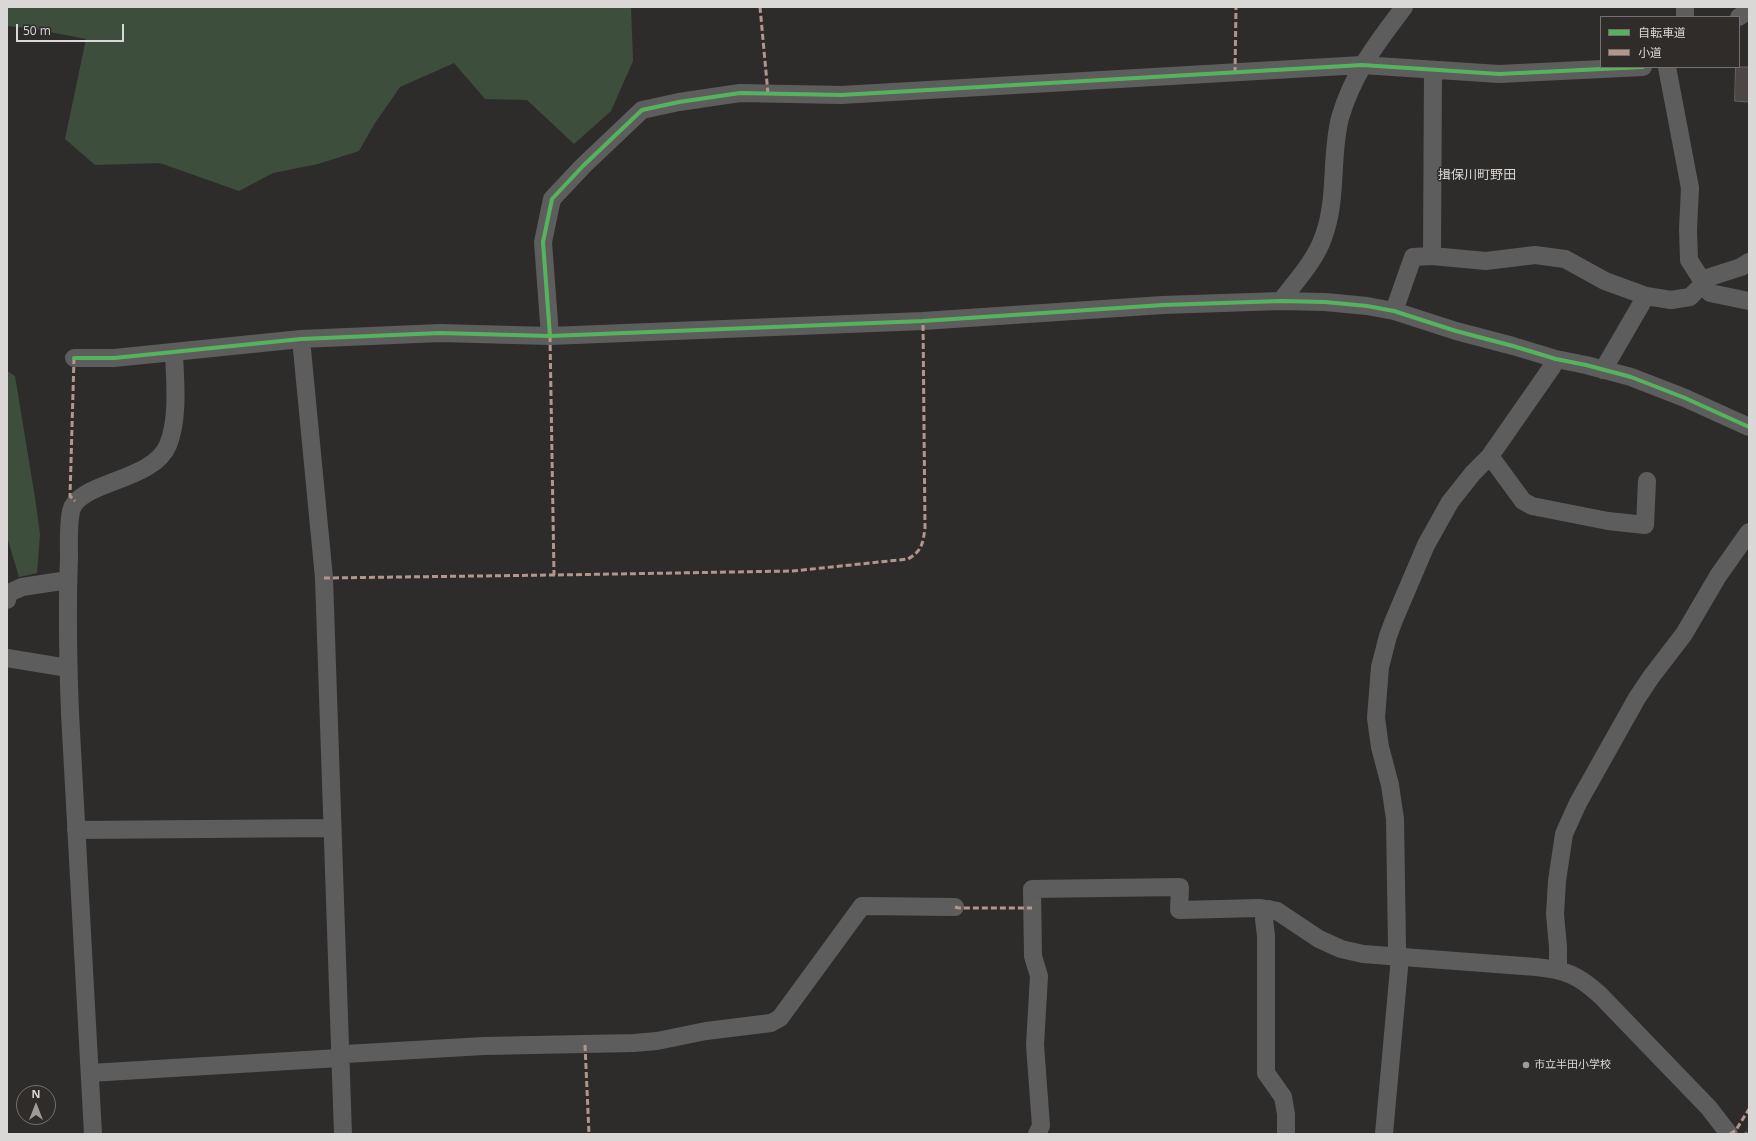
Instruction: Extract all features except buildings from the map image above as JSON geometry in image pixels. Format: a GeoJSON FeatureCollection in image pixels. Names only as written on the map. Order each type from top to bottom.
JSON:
{"type":"FeatureCollection","features":[{"type":"Feature","properties":{"kind":"street"},"geometry":{"type":"LineString","coordinates":[[1281,301],[1316,254],[1323,238],[1330,213],[1336,139],[1350,88],[1362,65],[1404,7]]}},
{"type":"Feature","properties":{"kind":"street"},"geometry":{"type":"LineString","coordinates":[[1740,16],[1749,10]]}},
{"type":"Feature","properties":{"kind":"street"},"geometry":{"type":"LineString","coordinates":[[550,336],[543,242],[552,199],[583,166],[642,110],[679,102],[740,93],[841,95],[1362,65],[1499,74],[1622,68]]}},
{"type":"Feature","properties":{"kind":"street"},"geometry":{"type":"LineString","coordinates":[[1667,68],[1690,188],[1688,229],[1689,260],[1710,292],[1749,302]]}},
{"type":"Feature","properties":{"kind":"street"},"geometry":{"type":"LineString","coordinates":[[1432,256],[1433,70]]}},
{"type":"Feature","properties":{"kind":"street"},"geometry":{"type":"LineString","coordinates":[[1394,311],[1413,257],[1432,256],[1486,261],[1535,255],[1565,259],[1605,281],[1646,296],[1671,300],[1690,297],[1705,283],[1710,276],[1741,267],[1749,262]]}},
{"type":"Feature","properties":{"kind":"street"},"geometry":{"type":"LineString","coordinates":[[1603,370],[1646,296]]}},
{"type":"Feature","properties":{"kind":"street"},"geometry":{"type":"LineString","coordinates":[[74,358],[114,358],[174,353],[301,339],[440,333],[550,336],[923,321],[1155,306],[1281,301],[1332,303],[1367,306],[1394,311],[1456,331],[1556,359],[1632,377],[1685,398],[1749,427]]}},
{"type":"Feature","properties":{"kind":"street"},"geometry":{"type":"LineString","coordinates":[[301,339],[324,578],[342,1134]]}},
{"type":"Feature","properties":{"kind":"street"},"geometry":{"type":"LineString","coordinates":[[93,1134],[68,668],[68,580],[71,512],[75,501],[83,495],[135,474],[157,461],[168,446],[175,397],[174,353]]}},
{"type":"Feature","properties":{"kind":"street"},"geometry":{"type":"LineString","coordinates":[[1384,1134],[1399,968],[1397,946],[1395,819],[1390,785],[1380,747],[1376,718],[1380,667],[1388,636],[1426,545],[1450,502],[1473,473],[1490,456],[1556,359]]}},
{"type":"Feature","properties":{"kind":"street"},"geometry":{"type":"LineString","coordinates":[[1490,456],[1523,501],[1532,506],[1608,521],[1646,525],[1647,482]]}},
{"type":"Feature","properties":{"kind":"street"},"geometry":{"type":"LineString","coordinates":[[1558,969],[1555,914],[1556,881],[1564,834],[1578,803],[1637,698],[1684,634],[1718,576],[1749,532]]}},
{"type":"Feature","properties":{"kind":"street"},"geometry":{"type":"LineString","coordinates":[[7,600],[9,593],[22,587],[68,580]]}},
{"type":"Feature","properties":{"kind":"street"},"geometry":{"type":"LineString","coordinates":[[7,658],[68,668]]}},
{"type":"Feature","properties":{"kind":"street"},"geometry":{"type":"LineString","coordinates":[[76,830],[332,828]]}},
{"type":"Feature","properties":{"kind":"street"},"geometry":{"type":"LineString","coordinates":[[1037,1134],[1041,1126],[1035,1045],[1039,976],[1033,956],[1032,889],[1180,887],[1180,910],[1269,909],[1277,911],[1320,939],[1341,949],[1363,954],[1558,969],[1569,973],[1586,982],[1600,995],[1709,1108],[1729,1134]]}},
{"type":"Feature","properties":{"kind":"street"},"geometry":{"type":"LineString","coordinates":[[90,1073],[339,1058],[345,1054],[484,1046],[634,1043],[657,1041],[706,1031],[771,1023],[780,1018],[862,906],[955,906]]}},
{"type":"Feature","properties":{"kind":"street"},"geometry":{"type":"LineString","coordinates":[[1269,909],[1264,919],[1266,936],[1266,1074],[1283,1097],[1286,1114],[1286,1134]]}},
{"type":"Feature","properties":{"kind":"path"},"geometry":{"type":"LineString","coordinates":[[1745,1134],[1749,1129]]}},
{"type":"Feature","properties":{"kind":"green space"},"geometry":{"type":"Polygon","coordinates":[[[7,7],[631,7],[633,61],[611,111],[574,144],[527,100],[485,99],[454,63],[400,87],[375,123],[359,151],[318,164],[273,173],[239,191],[160,163],[95,165],[65,139],[86,39],[34,29],[7,26],[7,7]]]}},
{"type":"Feature","properties":{"kind":"green space"},"geometry":{"type":"Polygon","coordinates":[[[7,371],[15,376],[40,534],[37,573],[19,577],[7,537],[7,371]]]}},
{"type":"Feature","properties":{"kind":"marked path"},"geometry":{"type":"LineString","coordinates":[[760,7],[768,94]]}},
{"type":"Feature","properties":{"kind":"marked path"},"geometry":{"type":"LineString","coordinates":[[1235,73],[1236,7]]}},
{"type":"Feature","properties":{"kind":"marked path"},"geometry":{"type":"LineString","coordinates":[[550,336],[554,575],[793,571],[908,559],[919,550],[925,528],[923,321]]}},
{"type":"Feature","properties":{"kind":"marked path"},"geometry":{"type":"LineString","coordinates":[[74,358],[70,496],[75,501]]}},
{"type":"Feature","properties":{"kind":"marked path"},"geometry":{"type":"LineString","coordinates":[[324,578],[554,575]]}},
{"type":"Feature","properties":{"kind":"marked path"},"geometry":{"type":"LineString","coordinates":[[955,907],[1032,908]]}},
{"type":"Feature","properties":{"kind":"marked path"},"geometry":{"type":"LineString","coordinates":[[585,1045],[589,1134]]}},
{"type":"Feature","properties":{"kind":"marked path"},"geometry":{"type":"LineString","coordinates":[[1730,1134],[1736,1130],[1749,1109]]}},
{"type":"Feature","properties":{"kind":"cycle path"},"geometry":{"type":"LineString","coordinates":[[550,336],[543,242],[552,199],[583,166],[642,110],[679,102],[740,93],[841,95],[1362,65],[1499,74],[1622,68]]}},
{"type":"Feature","properties":{"kind":"cycle path"},"geometry":{"type":"LineString","coordinates":[[74,358],[114,358],[301,339],[440,333],[550,336],[923,321],[1163,305],[1281,301],[1325,302],[1367,306],[1394,311],[1456,331],[1556,359],[1631,377],[1685,398],[1749,427]]}},
{"type":"Feature","properties":{"kind":"place","name":"市立半田小学校"},"geometry":{"type":"Point","coordinates":[1526,1065]}},
{"type":"Feature","properties":{"kind":"district","name":"揖保川町野田"},"geometry":{"type":"Point","coordinates":[1477,175]}}]}
